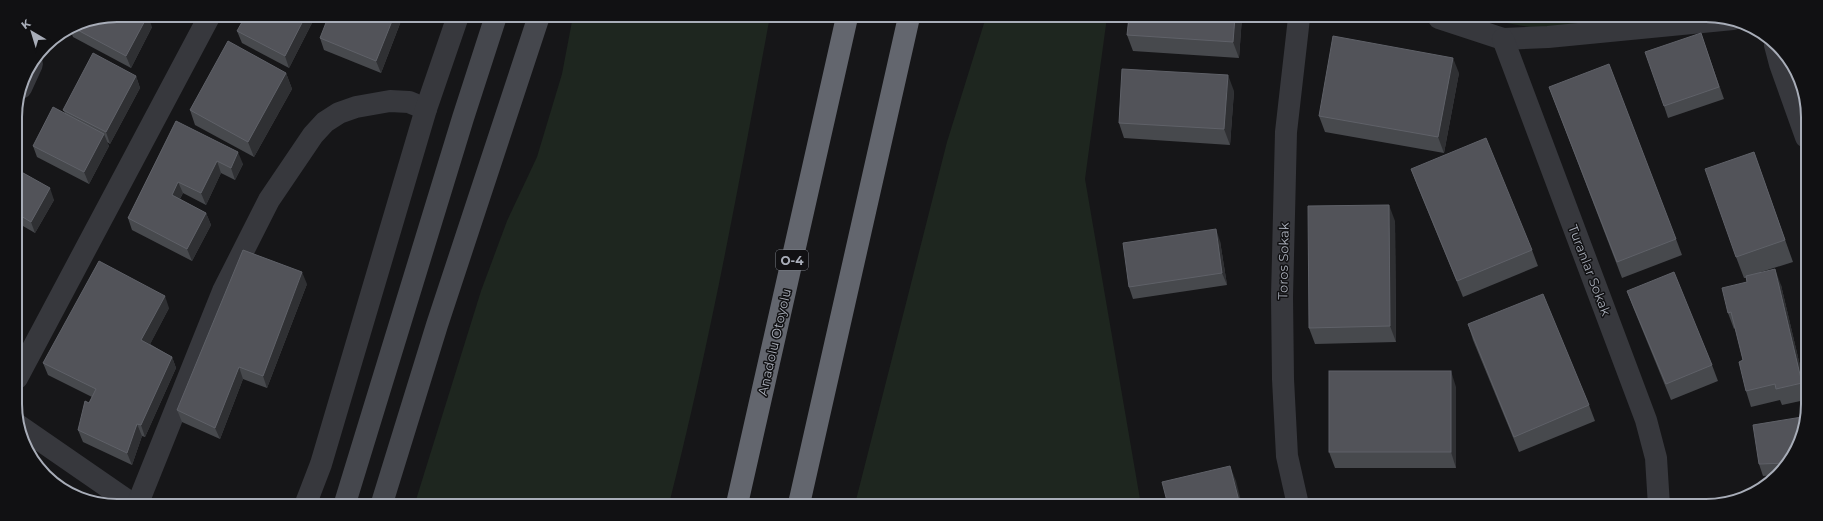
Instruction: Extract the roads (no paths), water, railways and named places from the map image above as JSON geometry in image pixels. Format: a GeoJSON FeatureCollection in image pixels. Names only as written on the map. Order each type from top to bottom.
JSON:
{"type":"FeatureCollection","features":[{"type":"Feature","properties":{"kind":"highway","name":"Anadolu Otoyolu"},"geometry":{"type":"LineString","coordinates":[[738,499],[846,22]]}},
{"type":"Feature","properties":{"kind":"highway"},"geometry":{"type":"LineString","coordinates":[[800,499],[908,22]]}},
{"type":"Feature","properties":{"kind":"main road"},"geometry":{"type":"LineString","coordinates":[[346,499],[463,118],[494,22]]}},
{"type":"Feature","properties":{"kind":"main road"},"geometry":{"type":"LineString","coordinates":[[383,499],[437,325],[537,22]]}},
{"type":"Feature","properties":{"kind":"street"},"geometry":{"type":"LineString","coordinates":[[22,369],[206,22]]}},
{"type":"Feature","properties":{"kind":"street"},"geometry":{"type":"LineString","coordinates":[[307,499],[320,464],[426,109],[456,22]]}},
{"type":"Feature","properties":{"kind":"street","name":"Toros Sokak"},"geometry":{"type":"LineString","coordinates":[[1297,499],[1287,456],[1283,379],[1282,297],[1286,132],[1298,22]]}},
{"type":"Feature","properties":{"kind":"street"},"geometry":{"type":"LineString","coordinates":[[1452,22],[1503,38],[1555,36],[1702,22]]}},
{"type":"Feature","properties":{"kind":"street","name":"Turanlar Sokak"},"geometry":{"type":"LineString","coordinates":[[1503,38],[1646,420],[1656,458],[1659,499]]}},
{"type":"Feature","properties":{"kind":"street"},"geometry":{"type":"LineString","coordinates":[[1778,55],[1801,123]]}},
{"type":"Feature","properties":{"kind":"street"},"geometry":{"type":"LineString","coordinates":[[140,499],[223,290],[269,200],[313,135],[325,122],[339,113],[356,107],[390,101],[409,102],[426,109]]}},
{"type":"Feature","properties":{"kind":"street"},"geometry":{"type":"LineString","coordinates":[[26,431],[125,499]]}}]}
